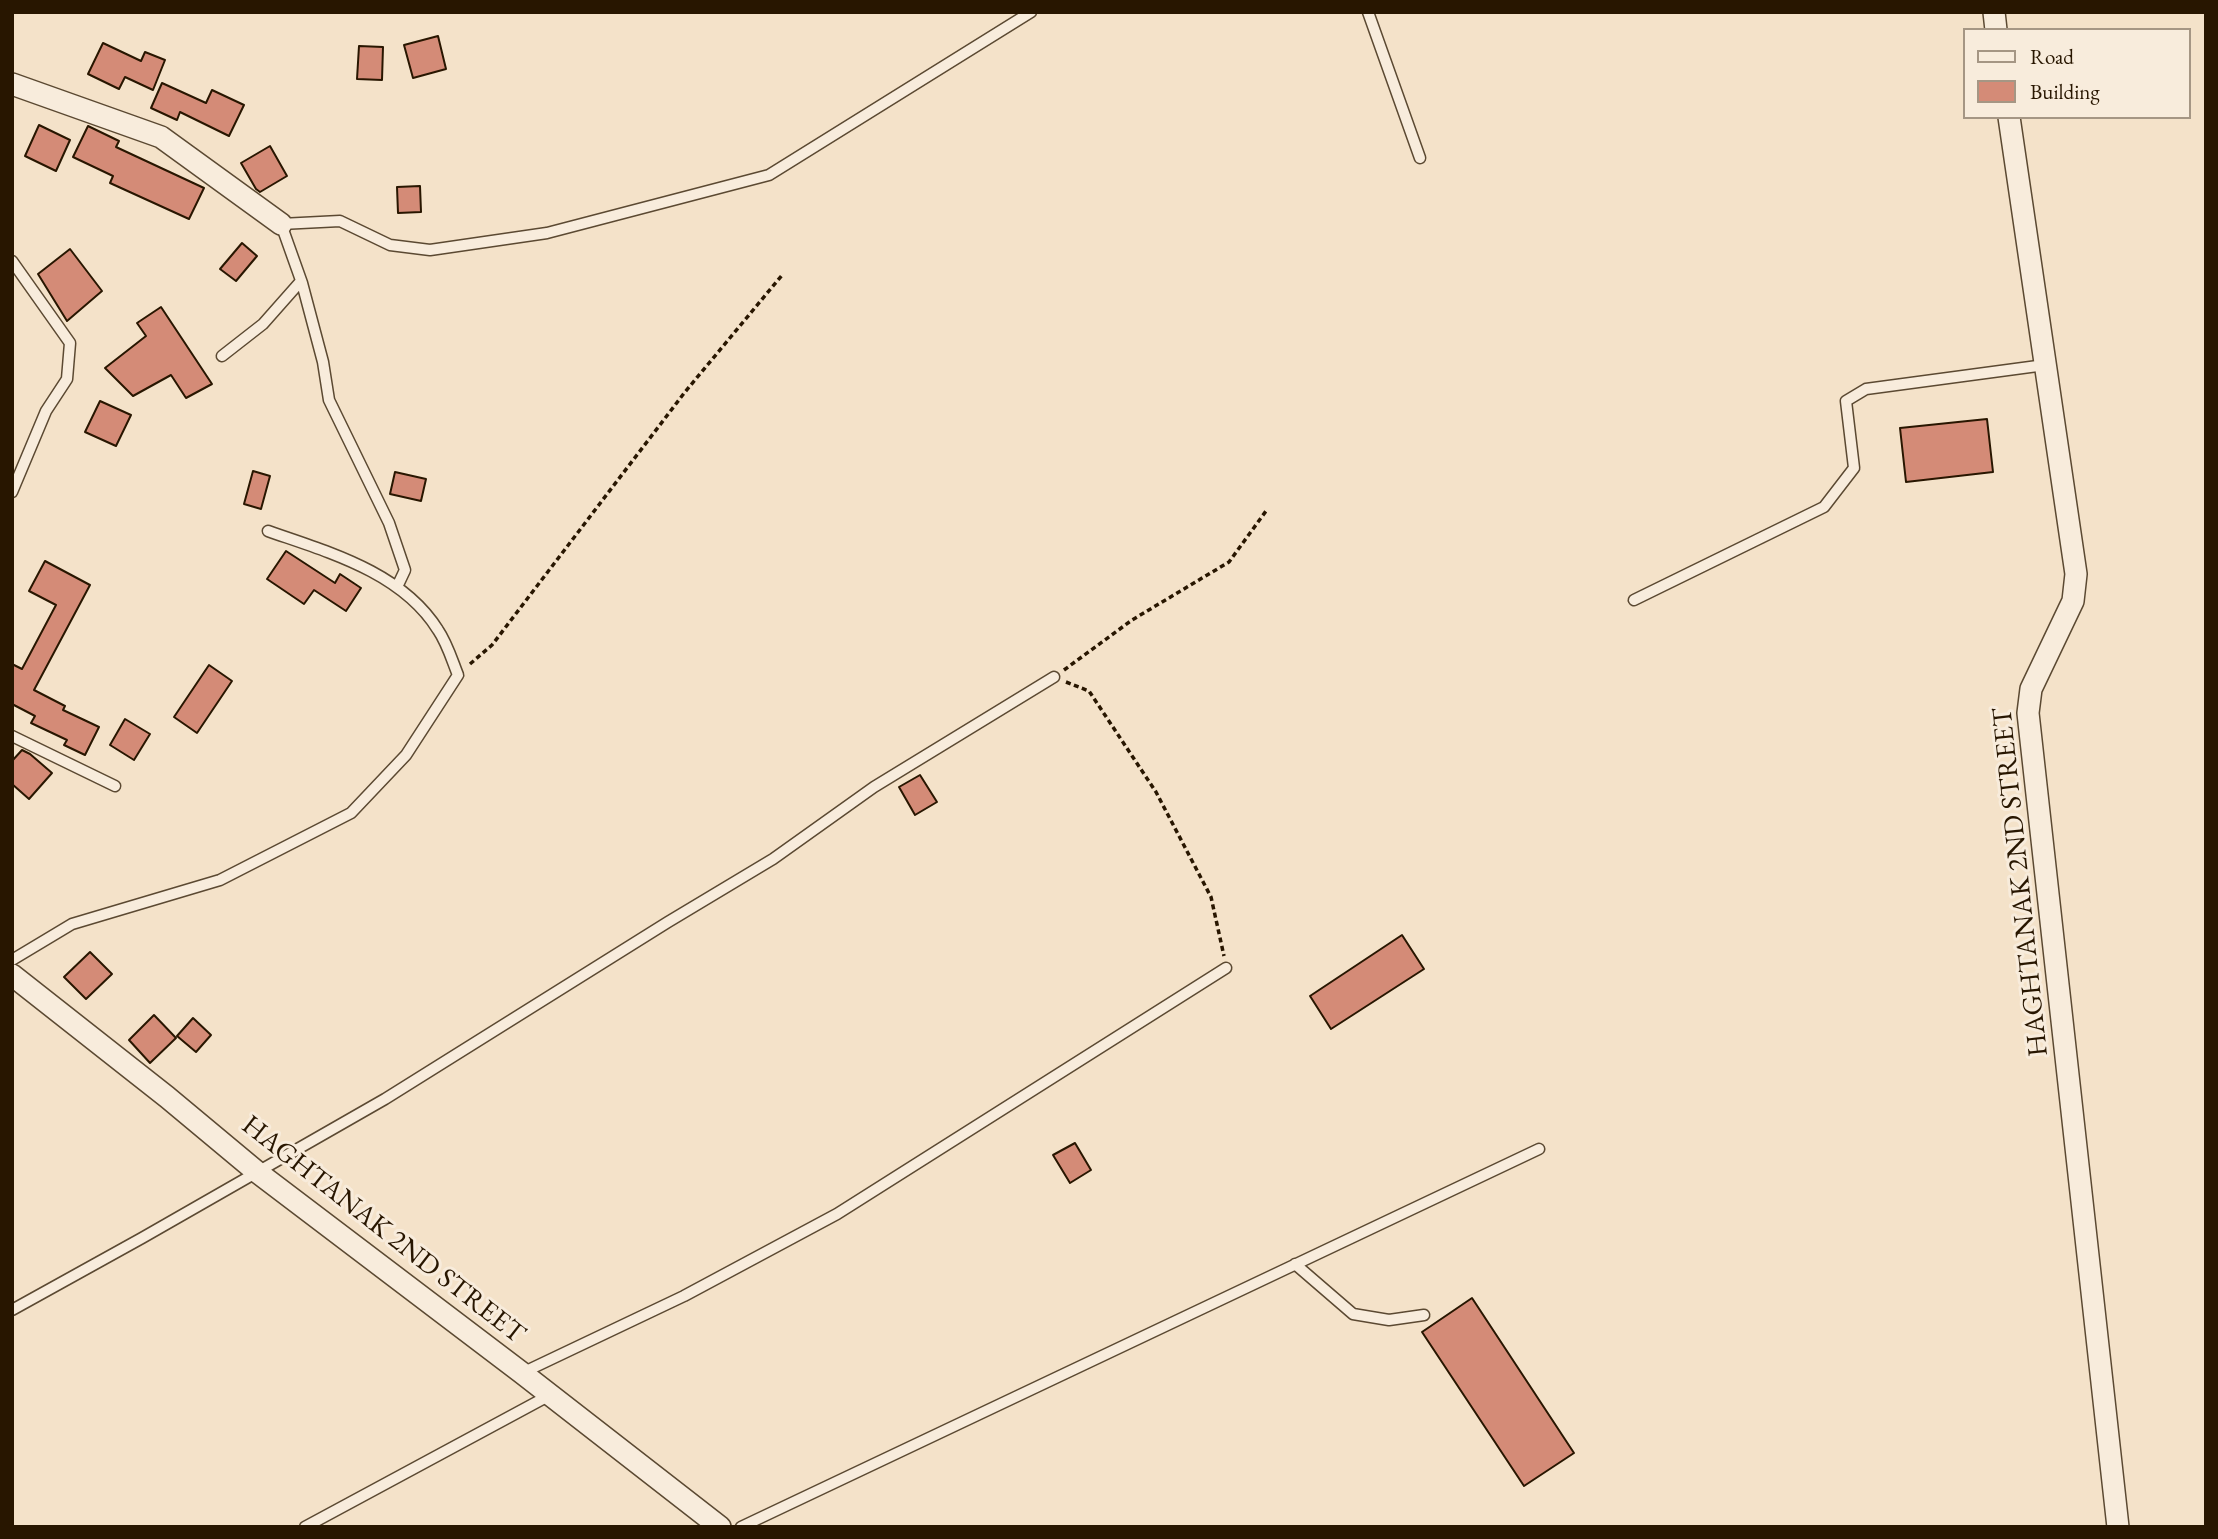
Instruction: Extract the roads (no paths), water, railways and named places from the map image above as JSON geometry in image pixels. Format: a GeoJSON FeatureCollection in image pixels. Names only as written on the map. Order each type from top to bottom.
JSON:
{"type":"FeatureCollection","features":[{"type":"Feature","properties":{"kind":"street"},"geometry":{"type":"LineString","coordinates":[[12,85],[161,137],[281,224]]}},
{"type":"Feature","properties":{"kind":"street","name":"HAGHTANAK 2ND STREET"},"geometry":{"type":"LineString","coordinates":[[2009,119],[2076,574],[2073,601],[2031,689],[2028,713],[2118,1527]]}},
{"type":"Feature","properties":{"kind":"street","name":"HAGHTANAK 2ND STREET"},"geometry":{"type":"LineString","coordinates":[[12,975],[257,1172],[720,1527]]}},
{"type":"Feature","properties":{"kind":"lane"},"geometry":{"type":"LineString","coordinates":[[397,587],[405,570],[389,523],[329,400],[323,362],[302,281],[281,224],[340,221],[390,245],[430,250],[547,233],[769,175],[1031,12]]}},
{"type":"Feature","properties":{"kind":"lane"},"geometry":{"type":"LineString","coordinates":[[1368,12],[1420,158]]}},
{"type":"Feature","properties":{"kind":"lane"},"geometry":{"type":"LineString","coordinates":[[12,261],[70,343],[67,379],[46,411],[12,492]]}},
{"type":"Feature","properties":{"kind":"lane"},"geometry":{"type":"LineString","coordinates":[[222,356],[263,324],[302,281]]}},
{"type":"Feature","properties":{"kind":"lane"},"geometry":{"type":"LineString","coordinates":[[1634,600],[1824,507],[1854,468],[1846,401],[1866,388],[2045,365]]}},
{"type":"Feature","properties":{"kind":"lane"},"geometry":{"type":"LineString","coordinates":[[12,960],[72,924],[220,880],[351,813],[406,755],[458,675],[439,631],[418,602],[380,576],[268,531]]}},
{"type":"Feature","properties":{"kind":"lane"},"geometry":{"type":"LineString","coordinates":[[12,1310],[385,1099],[773,859],[874,787],[1054,677]]}},
{"type":"Feature","properties":{"kind":"lane"},"geometry":{"type":"LineString","coordinates":[[12,736],[115,786]]}},
{"type":"Feature","properties":{"kind":"lane"},"geometry":{"type":"LineString","coordinates":[[522,1373],[684,1296],[836,1214],[1226,968]]}},
{"type":"Feature","properties":{"kind":"lane"},"geometry":{"type":"LineString","coordinates":[[741,1527],[1538,1149]]}},
{"type":"Feature","properties":{"kind":"lane"},"geometry":{"type":"LineString","coordinates":[[1295,1264],[1353,1314],[1389,1320],[1424,1315]]}},
{"type":"Feature","properties":{"kind":"lane"},"geometry":{"type":"LineString","coordinates":[[305,1527],[550,1395]]}}]}
